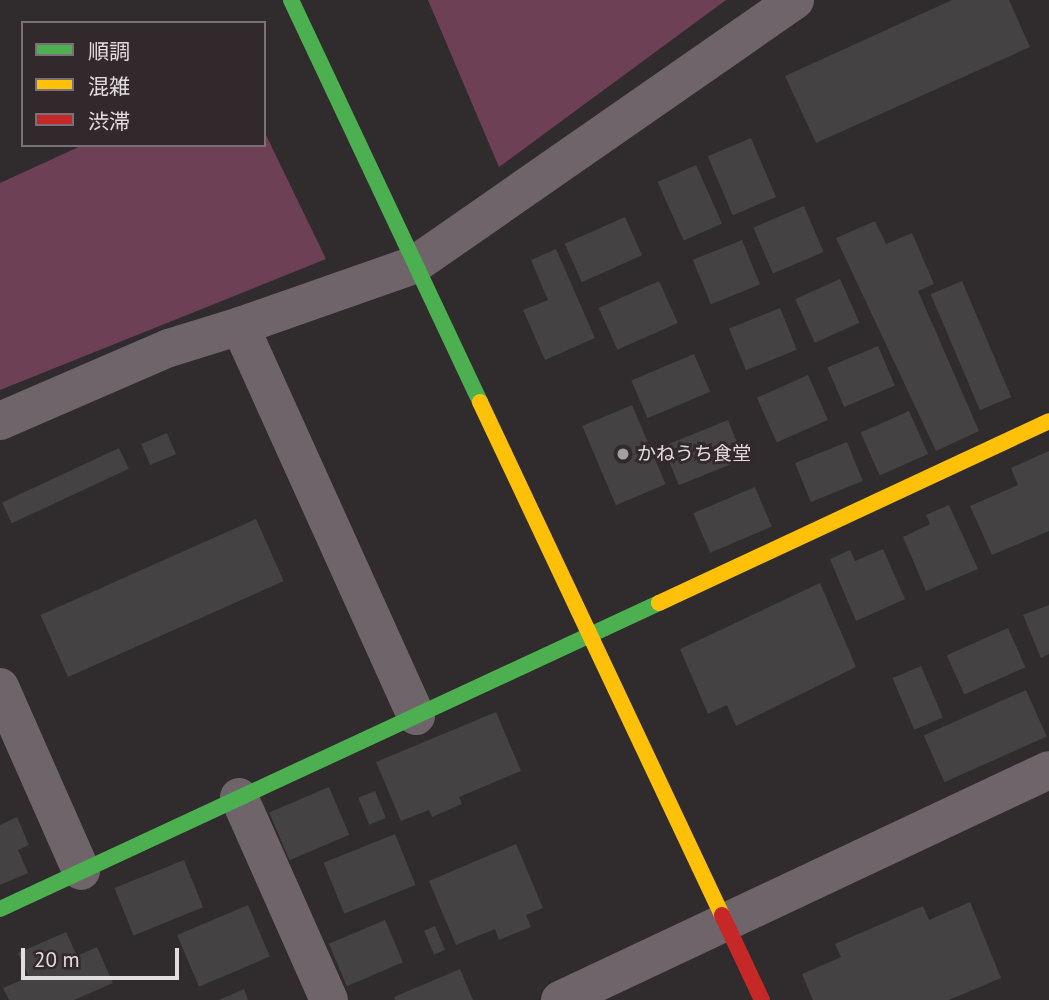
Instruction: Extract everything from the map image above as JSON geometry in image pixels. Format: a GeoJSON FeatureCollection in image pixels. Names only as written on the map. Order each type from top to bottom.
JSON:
{"type":"FeatureCollection","features":[{"type":"Feature","properties":{"kind":"street"},"geometry":{"type":"LineString","coordinates":[[291,0],[589,635],[727,918],[762,1000]]}},
{"type":"Feature","properties":{"kind":"street"},"geometry":{"type":"LineString","coordinates":[[0,421],[169,348],[414,265],[795,0]]}},
{"type":"Feature","properties":{"kind":"street"},"geometry":{"type":"LineString","coordinates":[[240,326],[416,716]]}},
{"type":"Feature","properties":{"kind":"street"},"geometry":{"type":"LineString","coordinates":[[0,909],[1049,421]]}},
{"type":"Feature","properties":{"kind":"street"},"geometry":{"type":"LineString","coordinates":[[0,687],[81,871]]}},
{"type":"Feature","properties":{"kind":"street"},"geometry":{"type":"LineString","coordinates":[[560,1000],[727,918],[1049,770]]}},
{"type":"Feature","properties":{"kind":"street"},"geometry":{"type":"LineString","coordinates":[[239,797],[329,1000]]}},
{"type":"Feature","properties":{"kind":"shaded area"},"geometry":{"type":"Polygon","coordinates":[[[428,0],[726,0],[499,167],[428,0]]]}},
{"type":"Feature","properties":{"kind":"shaded area"},"geometry":{"type":"Polygon","coordinates":[[[266,135],[326,259],[0,390],[0,183],[79,147],[266,147],[266,135]]]}},
{"type":"Feature","properties":{"kind":"building"},"geometry":{"type":"Polygon","coordinates":[[[952,0],[1009,0],[1030,47],[816,143],[785,76],[952,0]]]}},
{"type":"Feature","properties":{"kind":"building"},"geometry":{"type":"Polygon","coordinates":[[[751,138],[776,197],[733,215],[708,156],[751,138]]]}},
{"type":"Feature","properties":{"kind":"building"},"geometry":{"type":"Polygon","coordinates":[[[696,165],[722,223],[684,241],[658,182],[696,165]]]}},
{"type":"Feature","properties":{"kind":"building"},"geometry":{"type":"Polygon","coordinates":[[[804,206],[824,252],[773,274],[753,227],[804,206]]]}},
{"type":"Feature","properties":{"kind":"building"},"geometry":{"type":"Polygon","coordinates":[[[625,217],[642,255],[582,282],[565,244],[625,217]]]}},
{"type":"Feature","properties":{"kind":"building"},"geometry":{"type":"Polygon","coordinates":[[[875,221],[886,244],[912,233],[934,284],[918,291],[979,431],[936,451],[836,238],[875,221]]]}},
{"type":"Feature","properties":{"kind":"building"},"geometry":{"type":"Polygon","coordinates":[[[742,240],[760,285],[711,304],[693,260],[742,240]]]}},
{"type":"Feature","properties":{"kind":"building"},"geometry":{"type":"Polygon","coordinates":[[[556,249],[595,338],[545,360],[523,310],[548,300],[531,260],[556,249]]]}},
{"type":"Feature","properties":{"kind":"building"},"geometry":{"type":"Polygon","coordinates":[[[840,279],[860,323],[815,343],[795,299],[840,279]]]}},
{"type":"Feature","properties":{"kind":"building"},"geometry":{"type":"Polygon","coordinates":[[[659,281],[678,323],[617,350],[599,308],[659,281]]]}},
{"type":"Feature","properties":{"kind":"building"},"geometry":{"type":"Polygon","coordinates":[[[962,281],[1011,397],[980,410],[931,294],[962,281]]]}},
{"type":"Feature","properties":{"kind":"building"},"geometry":{"type":"Polygon","coordinates":[[[780,308],[797,350],[746,370],[729,329],[780,308]]]}},
{"type":"Feature","properties":{"kind":"building"},"geometry":{"type":"Polygon","coordinates":[[[878,346],[895,386],[844,407],[827,367],[878,346]]]}},
{"type":"Feature","properties":{"kind":"building"},"geometry":{"type":"Polygon","coordinates":[[[694,354],[710,392],[647,418],[631,381],[694,354]]]}},
{"type":"Feature","properties":{"kind":"building"},"geometry":{"type":"Polygon","coordinates":[[[808,375],[828,420],[777,443],[757,398],[808,375]]]}},
{"type":"Feature","properties":{"kind":"building"},"geometry":{"type":"Polygon","coordinates":[[[632,405],[666,484],[616,505],[582,426],[632,405]]]}},
{"type":"Feature","properties":{"kind":"building"},"geometry":{"type":"Polygon","coordinates":[[[909,411],[928,454],[880,475],[861,433],[909,411]]]}},
{"type":"Feature","properties":{"kind":"building"},"geometry":{"type":"Polygon","coordinates":[[[728,420],[744,459],[679,485],[663,446],[728,420]]]}},
{"type":"Feature","properties":{"kind":"building"},"geometry":{"type":"Polygon","coordinates":[[[167,433],[176,454],[150,465],[141,444],[167,433]]]}},
{"type":"Feature","properties":{"kind":"building"},"geometry":{"type":"Polygon","coordinates":[[[847,442],[863,481],[811,502],[795,463],[847,442]]]}},
{"type":"Feature","properties":{"kind":"building"},"geometry":{"type":"Polygon","coordinates":[[[119,448],[129,469],[12,523],[2,503],[119,448]]]}},
{"type":"Feature","properties":{"kind":"building"},"geometry":{"type":"Polygon","coordinates":[[[1049,451],[1049,531],[992,555],[970,506],[1018,485],[1011,468],[1049,451]]]}},
{"type":"Feature","properties":{"kind":"building"},"geometry":{"type":"Polygon","coordinates":[[[755,487],[772,527],[710,553],[693,513],[755,487]]]}},
{"type":"Feature","properties":{"kind":"building"},"geometry":{"type":"Polygon","coordinates":[[[949,505],[978,569],[926,591],[903,537],[930,524],[926,515],[949,505]]]}},
{"type":"Feature","properties":{"kind":"building"},"geometry":{"type":"Polygon","coordinates":[[[256,519],[284,581],[68,677],[40,615],[256,519]]]}},
{"type":"Feature","properties":{"kind":"building"},"geometry":{"type":"Polygon","coordinates":[[[883,549],[905,599],[856,621],[830,559],[850,550],[855,561],[883,549]]]}},
{"type":"Feature","properties":{"kind":"building"},"geometry":{"type":"Polygon","coordinates":[[[820,583],[856,667],[736,726],[727,705],[708,714],[680,649],[820,583]]]}},
{"type":"Feature","properties":{"kind":"building"},"geometry":{"type":"Polygon","coordinates":[[[1049,605],[1049,654],[1041,658],[1023,615],[1049,605]]]}},
{"type":"Feature","properties":{"kind":"building"},"geometry":{"type":"Polygon","coordinates":[[[1008,628],[1025,667],[964,695],[947,655],[1008,628]]]}},
{"type":"Feature","properties":{"kind":"building"},"geometry":{"type":"Polygon","coordinates":[[[921,666],[943,718],[914,730],[892,678],[921,666]]]}},
{"type":"Feature","properties":{"kind":"building"},"geometry":{"type":"Polygon","coordinates":[[[1026,690],[1047,737],[944,782],[924,736],[1026,690]]]}},
{"type":"Feature","properties":{"kind":"building"},"geometry":{"type":"Polygon","coordinates":[[[496,712],[521,771],[459,797],[462,804],[432,817],[429,810],[401,821],[376,762],[496,712]]]}},
{"type":"Feature","properties":{"kind":"building"},"geometry":{"type":"Polygon","coordinates":[[[329,787],[349,835],[289,860],[269,812],[329,787]]]}},
{"type":"Feature","properties":{"kind":"building"},"geometry":{"type":"Polygon","coordinates":[[[375,791],[386,818],[369,825],[358,798],[375,791]]]}},
{"type":"Feature","properties":{"kind":"building"},"geometry":{"type":"Polygon","coordinates":[[[17,817],[29,845],[18,850],[28,873],[0,885],[0,825],[17,817]]]}},
{"type":"Feature","properties":{"kind":"building"},"geometry":{"type":"Polygon","coordinates":[[[395,834],[416,885],[344,914],[324,863],[395,834]]]}},
{"type":"Feature","properties":{"kind":"building"},"geometry":{"type":"Polygon","coordinates":[[[516,844],[543,908],[526,915],[531,927],[499,940],[495,929],[456,945],[429,881],[516,844]]]}},
{"type":"Feature","properties":{"kind":"building"},"geometry":{"type":"Polygon","coordinates":[[[184,860],[203,907],[134,935],[114,888],[184,860]]]}},
{"type":"Feature","properties":{"kind":"building"},"geometry":{"type":"Polygon","coordinates":[[[970,902],[1001,978],[949,1000],[813,1000],[802,974],[841,957],[835,944],[923,906],[929,920],[970,902]]]}},
{"type":"Feature","properties":{"kind":"building"},"geometry":{"type":"Polygon","coordinates":[[[248,905],[270,957],[199,987],[177,935],[248,905]]]}},
{"type":"Feature","properties":{"kind":"building"},"geometry":{"type":"Polygon","coordinates":[[[385,920],[403,962],[347,986],[329,944],[385,920]]]}},
{"type":"Feature","properties":{"kind":"building"},"geometry":{"type":"Polygon","coordinates":[[[435,926],[445,950],[434,955],[424,931],[435,926]]]}},
{"type":"Feature","properties":{"kind":"building"},"geometry":{"type":"Polygon","coordinates":[[[66,932],[77,956],[97,947],[113,983],[74,1000],[9,1000],[3,988],[29,977],[18,953],[66,932]]]}},
{"type":"Feature","properties":{"kind":"building"},"geometry":{"type":"Polygon","coordinates":[[[460,969],[473,1000],[395,1000],[394,997],[460,969]]]}},
{"type":"Feature","properties":{"kind":"building"},"geometry":{"type":"Polygon","coordinates":[[[244,989],[248,1000],[219,1000],[244,989]]]}},
{"type":"Feature","properties":{"kind":"traffic: fast"},"geometry":{"type":"LineString","coordinates":[[291,0],[480,402]]}},
{"type":"Feature","properties":{"kind":"traffic: fast"},"geometry":{"type":"LineString","coordinates":[[0,909],[659,603]]}},
{"type":"Feature","properties":{"kind":"traffic: slow"},"geometry":{"type":"LineString","coordinates":[[480,402],[722,915]]}},
{"type":"Feature","properties":{"kind":"traffic: slow"},"geometry":{"type":"LineString","coordinates":[[659,603],[1049,421]]}},
{"type":"Feature","properties":{"kind":"traffic: jam"},"geometry":{"type":"LineString","coordinates":[[722,915],[762,1000]]}},
{"type":"Feature","properties":{"kind":"place","name":"かねうち食堂"},"geometry":{"type":"Point","coordinates":[623,454]}}]}
